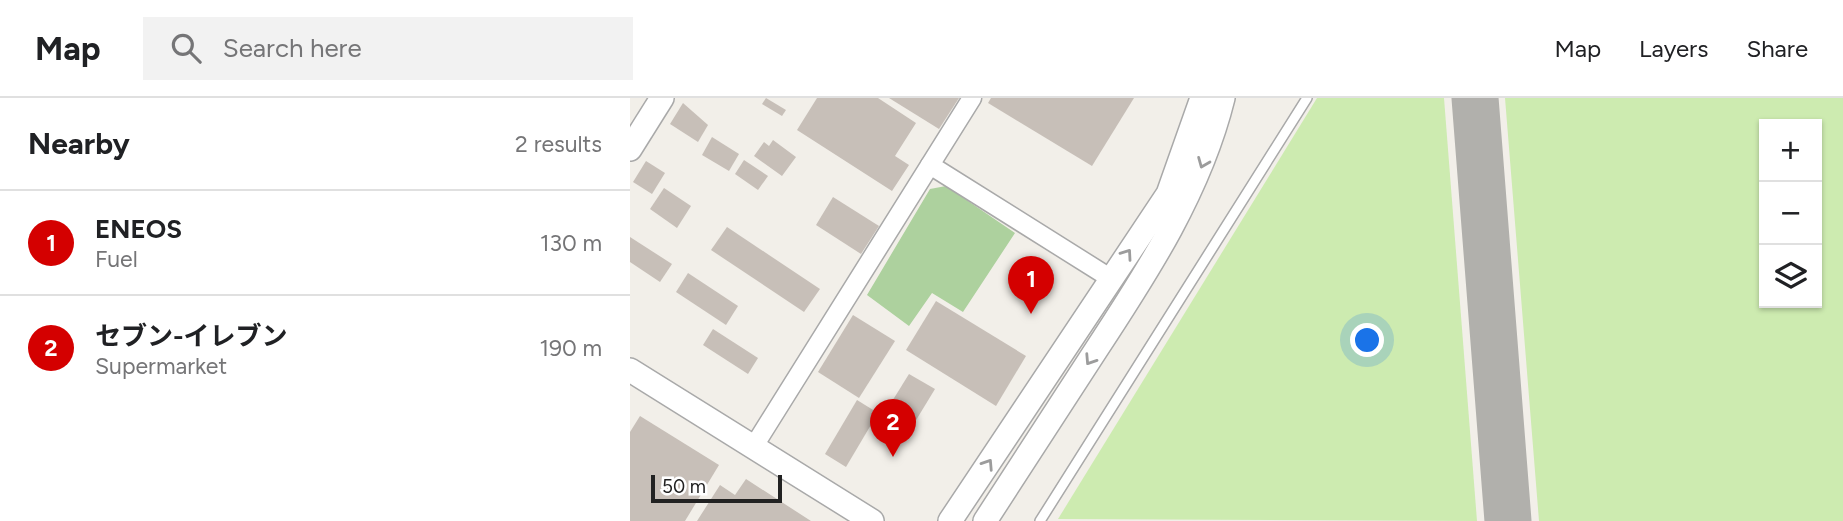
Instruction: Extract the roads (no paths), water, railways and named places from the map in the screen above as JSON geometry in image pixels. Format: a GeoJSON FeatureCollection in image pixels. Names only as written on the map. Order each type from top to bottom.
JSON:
{"type":"FeatureCollection","features":[{"type":"Feature","properties":{"kind":"street"},"geometry":{"type":"LineString","coordinates":[[630,149],[662,98]]}},
{"type":"Feature","properties":{"kind":"street"},"geometry":{"type":"LineString","coordinates":[[754,446],[972,98]]}},
{"type":"Feature","properties":{"kind":"street"},"geometry":{"type":"LineString","coordinates":[[950,521],[1168,194],[1202,98]]}},
{"type":"Feature","properties":{"kind":"street"},"geometry":{"type":"LineString","coordinates":[[985,521],[1128,301],[1188,200],[1213,138],[1223,98]]}},
{"type":"Feature","properties":{"kind":"street"},"geometry":{"type":"LineString","coordinates":[[930,165],[1110,278]]}},
{"type":"Feature","properties":{"kind":"street"},"geometry":{"type":"LineString","coordinates":[[630,370],[872,521]]}},
{"type":"Feature","properties":{"kind":"lane"},"geometry":{"type":"LineString","coordinates":[[1040,521],[1307,98]]}},
{"type":"Feature","properties":{"kind":"place","name":"ENEOS"},"geometry":{"type":"Point","coordinates":[1031,314]}},
{"type":"Feature","properties":{"kind":"place","name":"セブン-イレブン"},"geometry":{"type":"Point","coordinates":[893,457]}}]}
